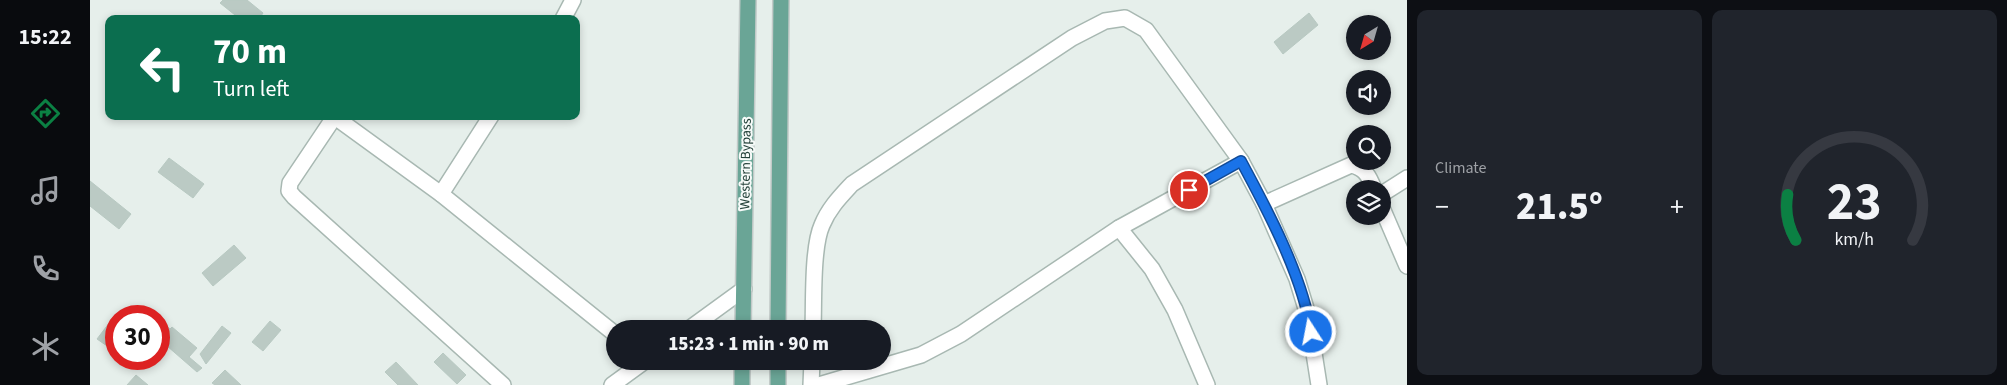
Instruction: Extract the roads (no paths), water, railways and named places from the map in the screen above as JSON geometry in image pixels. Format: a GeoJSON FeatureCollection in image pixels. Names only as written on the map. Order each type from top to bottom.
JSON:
{"type":"FeatureCollection","features":[{"type":"Feature","properties":{"kind":"main road","name":"Western Bypass"},"geometry":{"type":"LineString","coordinates":[[743,320],[748,0]]}},
{"type":"Feature","properties":{"kind":"main road"},"geometry":{"type":"LineString","coordinates":[[778,320],[781,0]]}},
{"type":"Feature","properties":{"kind":"main road"},"geometry":{"type":"LineString","coordinates":[[742,370],[742,385]]}},
{"type":"Feature","properties":{"kind":"main road"},"geometry":{"type":"LineString","coordinates":[[778,370],[778,385]]}},
{"type":"Feature","properties":{"kind":"street"},"geometry":{"type":"LineString","coordinates":[[565,15],[573,0]]}},
{"type":"Feature","properties":{"kind":"street"},"geometry":{"type":"LineString","coordinates":[[813,320],[816,256],[822,226],[836,201],[852,184],[1072,38],[1105,20],[1125,18],[1146,30],[1241,161],[1264,204],[1297,279],[1308,315],[1319,385]]}},
{"type":"Feature","properties":{"kind":"street"},"geometry":{"type":"LineString","coordinates":[[333,120],[290,183],[289,191],[503,385]]}},
{"type":"Feature","properties":{"kind":"street"},"geometry":{"type":"LineString","coordinates":[[339,120],[442,194],[606,327]]}},
{"type":"Feature","properties":{"kind":"street"},"geometry":{"type":"LineString","coordinates":[[442,194],[489,120]]}},
{"type":"Feature","properties":{"kind":"street"},"geometry":{"type":"LineString","coordinates":[[819,385],[921,355],[962,334],[1119,228],[1241,161]]}},
{"type":"Feature","properties":{"kind":"street"},"geometry":{"type":"LineString","coordinates":[[1264,204],[1351,165],[1359,167],[1368,174],[1370,180]]}},
{"type":"Feature","properties":{"kind":"street"},"geometry":{"type":"LineString","coordinates":[[1391,188],[1407,178]]}},
{"type":"Feature","properties":{"kind":"street"},"geometry":{"type":"LineString","coordinates":[[1389,225],[1407,266]]}},
{"type":"Feature","properties":{"kind":"street"},"geometry":{"type":"LineString","coordinates":[[1119,228],[1152,269],[1200,364],[1207,385]]}},
{"type":"Feature","properties":{"kind":"street"},"geometry":{"type":"LineString","coordinates":[[701,320],[744,289]]}},
{"type":"Feature","properties":{"kind":"street"},"geometry":{"type":"LineString","coordinates":[[612,385],[632,370]]}},
{"type":"Feature","properties":{"kind":"street"},"geometry":{"type":"LineString","coordinates":[[811,385],[812,370]]}}]}
